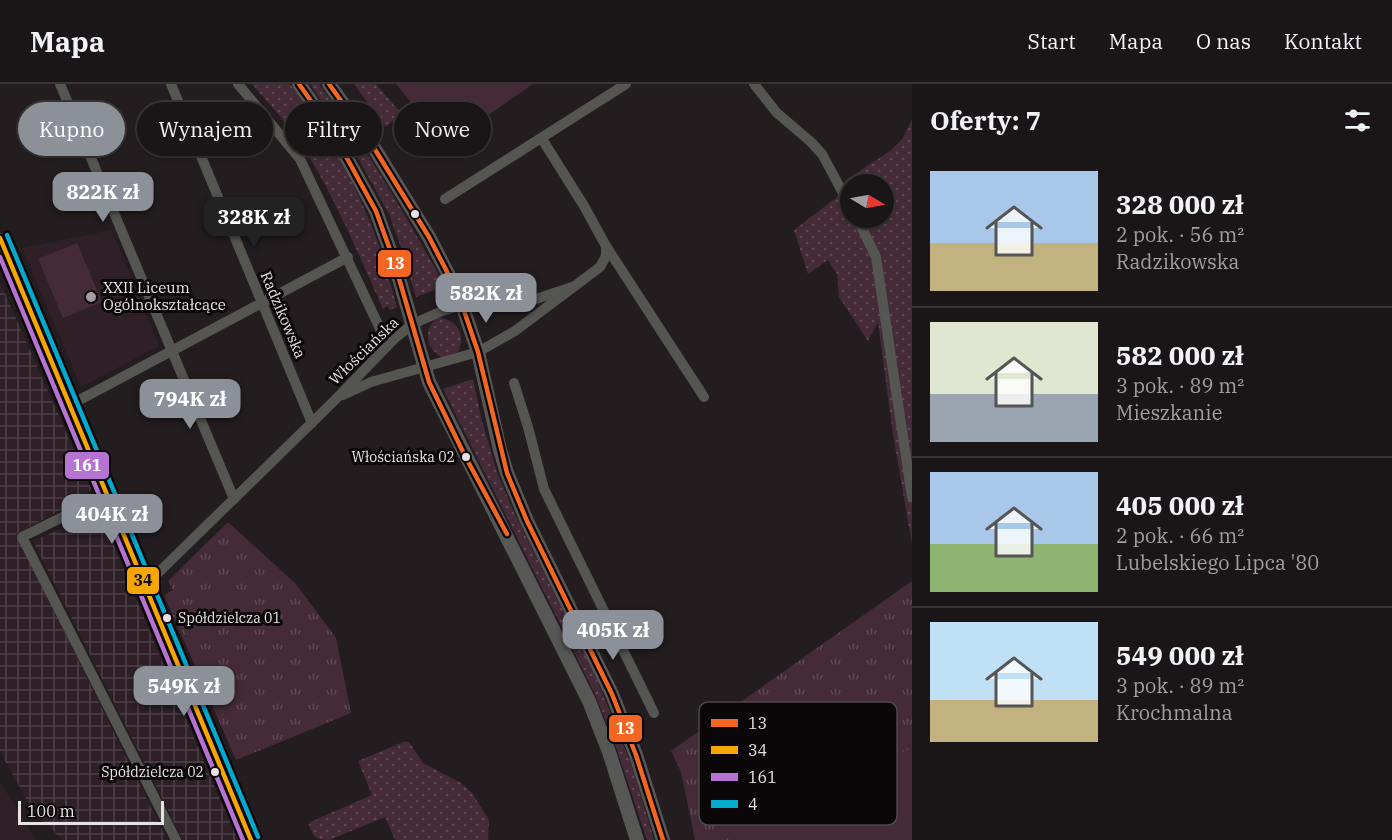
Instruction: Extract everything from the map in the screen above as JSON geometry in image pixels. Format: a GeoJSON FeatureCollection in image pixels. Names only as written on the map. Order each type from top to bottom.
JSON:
{"type":"FeatureCollection","features":[{"type":"Feature","properties":{"kind":"main road"},"geometry":{"type":"LineString","coordinates":[[299,84],[332,131],[376,211],[388,243],[429,382],[589,701],[609,752],[637,840]]}},
{"type":"Feature","properties":{"kind":"main road"},"geometry":{"type":"LineString","coordinates":[[329,84],[370,143],[429,237],[464,305],[478,352],[507,473],[527,521],[612,694],[636,755],[663,840]]}},
{"type":"Feature","properties":{"kind":"street"},"geometry":{"type":"LineString","coordinates":[[60,84],[234,499]]}},
{"type":"Feature","properties":{"kind":"street","name":"Radzikowska"},"geometry":{"type":"LineString","coordinates":[[171,84],[312,423]]}},
{"type":"Feature","properties":{"kind":"street"},"geometry":{"type":"LineString","coordinates":[[238,84],[300,159],[383,335]]}},
{"type":"Feature","properties":{"kind":"street"},"geometry":{"type":"LineString","coordinates":[[445,199],[626,84]]}},
{"type":"Feature","properties":{"kind":"street"},"geometry":{"type":"LineString","coordinates":[[754,84],[777,113],[822,154],[840,187]]}},
{"type":"Feature","properties":{"kind":"street"},"geometry":{"type":"LineString","coordinates":[[542,139],[606,246],[704,397]]}},
{"type":"Feature","properties":{"kind":"street"},"geometry":{"type":"LineString","coordinates":[[863,228],[877,266],[912,497]]}},
{"type":"Feature","properties":{"kind":"street"},"geometry":{"type":"LineString","coordinates":[[0,238],[251,840]]}},
{"type":"Feature","properties":{"kind":"street"},"geometry":{"type":"LineString","coordinates":[[478,352],[515,331],[600,267],[606,256],[606,246]]}},
{"type":"Feature","properties":{"kind":"street"},"geometry":{"type":"LineString","coordinates":[[70,405],[348,257]]}},
{"type":"Feature","properties":{"kind":"street"},"geometry":{"type":"LineString","coordinates":[[464,305],[536,299],[575,285]]}},
{"type":"Feature","properties":{"kind":"street","name":"Włościańska"},"geometry":{"type":"LineString","coordinates":[[144,584],[336,400],[395,338],[413,324],[442,311],[464,305]]}},
{"type":"Feature","properties":{"kind":"street","name":"Włościańska"},"geometry":{"type":"LineString","coordinates":[[336,400],[347,392],[371,382],[478,352]]}},
{"type":"Feature","properties":{"kind":"street"},"geometry":{"type":"LineString","coordinates":[[514,383],[544,489],[654,713]]}},
{"type":"Feature","properties":{"kind":"street"},"geometry":{"type":"LineString","coordinates":[[107,495],[22,537],[176,840]]}},
{"type":"Feature","properties":{"kind":"shaded area","name":"XXII Liceum Ogólnokształcące"},"geometry":{"type":"Polygon","coordinates":[[[112,230],[159,346],[81,387],[22,248],[112,230]]]}},
{"type":"Feature","properties":{"kind":"shaded area"},"geometry":{"type":"Polygon","coordinates":[[[0,282],[91,489],[87,496],[16,534],[167,840],[62,840],[31,808],[0,751],[0,282]]]}},
{"type":"Feature","properties":{"kind":"shaded area"},"geometry":{"type":"Polygon","coordinates":[[[100,512],[238,840],[183,840],[33,541],[100,512]]]}},
{"type":"Feature","properties":{"kind":"shaded area"},"geometry":{"type":"Polygon","coordinates":[[[0,782],[36,840],[0,840],[0,782]]]}},
{"type":"Feature","properties":{"kind":"green space"},"geometry":{"type":"Polygon","coordinates":[[[252,84],[290,84],[302,102],[285,102],[285,123],[273,109],[273,102],[267,102],[252,84]]]}},
{"type":"Feature","properties":{"kind":"green space"},"geometry":{"type":"Polygon","coordinates":[[[310,84],[319,84],[332,102],[322,102],[310,84]]]}},
{"type":"Feature","properties":{"kind":"green space"},"geometry":{"type":"Polygon","coordinates":[[[354,84],[376,84],[394,105],[394,120],[385,127],[382,123],[382,102],[367,102],[354,84]]]}},
{"type":"Feature","properties":{"kind":"green space"},"geometry":{"type":"Polygon","coordinates":[[[396,84],[533,84],[491,113],[491,102],[410,102],[396,84]]]}},
{"type":"Feature","properties":{"kind":"green space"},"geometry":{"type":"Polygon","coordinates":[[[912,119],[912,545],[892,428],[878,322],[868,341],[839,297],[837,274],[828,260],[808,274],[794,230],[837,197],[840,191],[840,228],[894,228],[894,174],[855,174],[890,151],[903,138],[912,119]]]}},
{"type":"Feature","properties":{"kind":"green space"},"geometry":{"type":"Polygon","coordinates":[[[309,156],[338,156],[342,163],[367,215],[380,249],[397,307],[390,310],[388,306],[383,309],[345,225],[309,156]]]}},
{"type":"Feature","properties":{"kind":"green space"},"geometry":{"type":"Polygon","coordinates":[[[357,156],[368,156],[445,286],[416,297],[389,214],[357,156]]]}},
{"type":"Feature","properties":{"kind":"green space"},"geometry":{"type":"Polygon","coordinates":[[[77,243],[102,302],[63,318],[38,259],[77,243]]]}},
{"type":"Feature","properties":{"kind":"green space"},"geometry":{"type":"Polygon","coordinates":[[[17,248],[51,330],[47,331],[13,251],[17,248]]]}},
{"type":"Feature","properties":{"kind":"green space"},"geometry":{"type":"Polygon","coordinates":[[[438,318],[451,322],[459,330],[461,342],[456,354],[442,357],[429,344],[428,332],[438,318]]]}},
{"type":"Feature","properties":{"kind":"green space"},"geometry":{"type":"Polygon","coordinates":[[[473,379],[497,472],[514,512],[595,675],[633,768],[654,840],[647,840],[615,744],[594,692],[443,389],[473,379]]]}},
{"type":"Feature","properties":{"kind":"green space"},"geometry":{"type":"Polygon","coordinates":[[[228,522],[296,584],[336,638],[351,713],[236,760],[164,595],[173,590],[168,581],[228,522]]]}},
{"type":"Feature","properties":{"kind":"green space"},"geometry":{"type":"Polygon","coordinates":[[[912,581],[912,840],[695,840],[681,772],[671,751],[699,731],[699,825],[897,825],[897,702],[740,702],[912,581]]]}},
{"type":"Feature","properties":{"kind":"green space"},"geometry":{"type":"Polygon","coordinates":[[[231,596],[239,619],[189,638],[180,614],[231,596]]]}},
{"type":"Feature","properties":{"kind":"green space"},"geometry":{"type":"Polygon","coordinates":[[[403,742],[409,742],[423,763],[461,783],[472,793],[489,820],[488,840],[395,840],[385,817],[329,840],[314,835],[309,825],[310,822],[372,795],[358,761],[403,742]]]}},
{"type":"Feature","properties":{"kind":"green space"},"geometry":{"type":"Polygon","coordinates":[[[912,749],[912,840],[852,840],[848,825],[897,825],[897,753],[912,749]]]}},
{"type":"Feature","properties":{"kind":"green space"},"geometry":{"type":"Polygon","coordinates":[[[727,825],[839,825],[844,840],[731,840],[727,825]]]}},
{"type":"Feature","properties":{"kind":"transit line","name":"13"},"geometry":{"type":"LineString","coordinates":[[299,84],[332,131],[376,211],[394,261],[429,382],[507,534]]}},
{"type":"Feature","properties":{"kind":"transit line","name":"13"},"geometry":{"type":"LineString","coordinates":[[329,84],[371,143],[429,237],[458,293],[478,352],[507,473],[527,521],[612,694],[636,755],[663,840]]}},
{"type":"Feature","properties":{"kind":"transit line","name":"4"},"geometry":{"type":"LineString","coordinates":[[7,235],[258,837]]}},
{"type":"Feature","properties":{"kind":"transit line","name":"34"},"geometry":{"type":"LineString","coordinates":[[0,238],[251,840]]}},
{"type":"Feature","properties":{"kind":"transit line","name":"161"},"geometry":{"type":"LineString","coordinates":[[0,257],[243,840]]}},
{"type":"Feature","properties":{"kind":"place","name":"XXII Liceum Ogólnokształcące"},"geometry":{"type":"Point","coordinates":[91,297]}},
{"type":"Feature","properties":{"kind":"place","name":"Włościańska 02"},"geometry":{"type":"Point","coordinates":[466,457]}},
{"type":"Feature","properties":{"kind":"place","name":"Spółdzielcza 01"},"geometry":{"type":"Point","coordinates":[167,618]}},
{"type":"Feature","properties":{"kind":"place","name":"Spółdzielcza 02"},"geometry":{"type":"Point","coordinates":[215,772]}}]}
